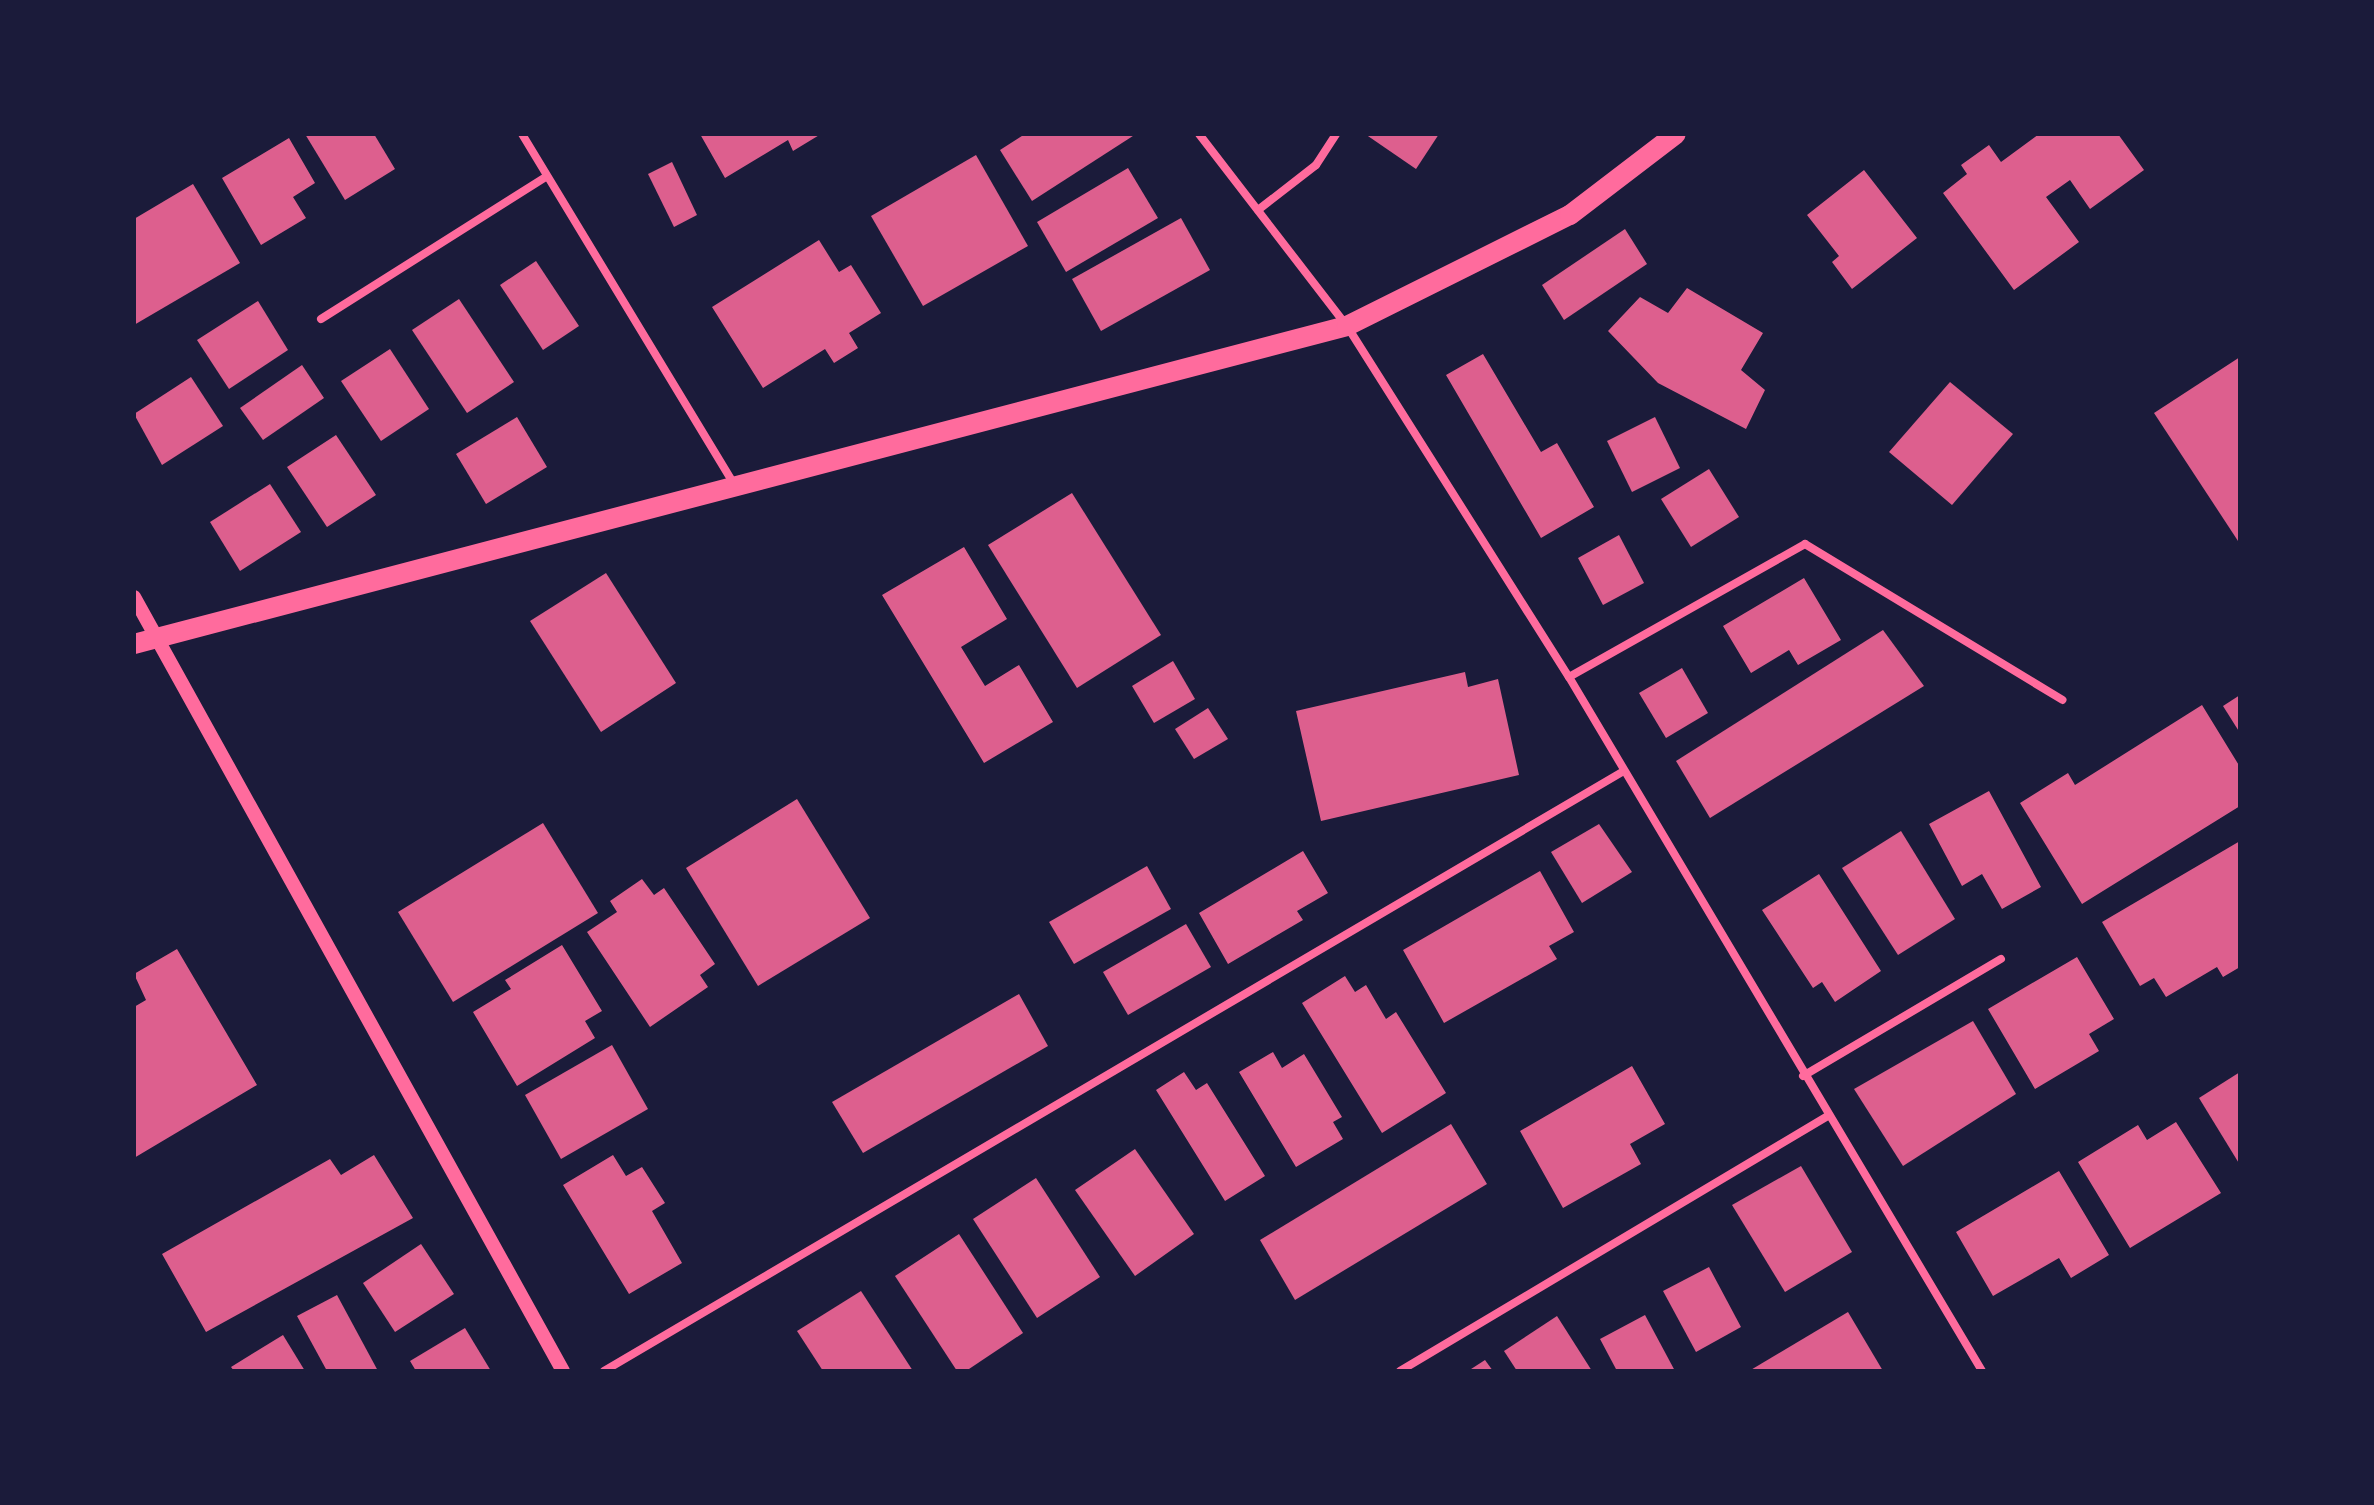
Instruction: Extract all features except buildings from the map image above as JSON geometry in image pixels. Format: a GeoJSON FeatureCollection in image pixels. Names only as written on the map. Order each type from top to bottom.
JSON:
{"type":"FeatureCollection","features":[{"type":"Feature","properties":{"kind":"main road"},"geometry":{"type":"LineString","coordinates":[[134,644],[160,640],[738,490],[1347,326],[1570,215],[1676,134]]}},
{"type":"Feature","properties":{"kind":"street"},"geometry":{"type":"LineString","coordinates":[[522,134],[738,490]]}},
{"type":"Feature","properties":{"kind":"street"},"geometry":{"type":"LineString","coordinates":[[1199,134],[1347,326],[1569,677],[1622,772],[1982,1371]]}},
{"type":"Feature","properties":{"kind":"street"},"geometry":{"type":"LineString","coordinates":[[1258,210],[1316,165],[1336,134]]}},
{"type":"Feature","properties":{"kind":"street"},"geometry":{"type":"LineString","coordinates":[[321,319],[547,176]]}},
{"type":"Feature","properties":{"kind":"street"},"geometry":{"type":"LineString","coordinates":[[1569,677],[1805,544],[2063,700]]}},
{"type":"Feature","properties":{"kind":"street"},"geometry":{"type":"LineString","coordinates":[[134,597],[563,1371]]}},
{"type":"Feature","properties":{"kind":"street"},"geometry":{"type":"LineString","coordinates":[[604,1371],[1622,772]]}},
{"type":"Feature","properties":{"kind":"street"},"geometry":{"type":"LineString","coordinates":[[1803,1076],[2001,959]]}},
{"type":"Feature","properties":{"kind":"street"},"geometry":{"type":"LineString","coordinates":[[1400,1371],[1827,1116]]}}]}
